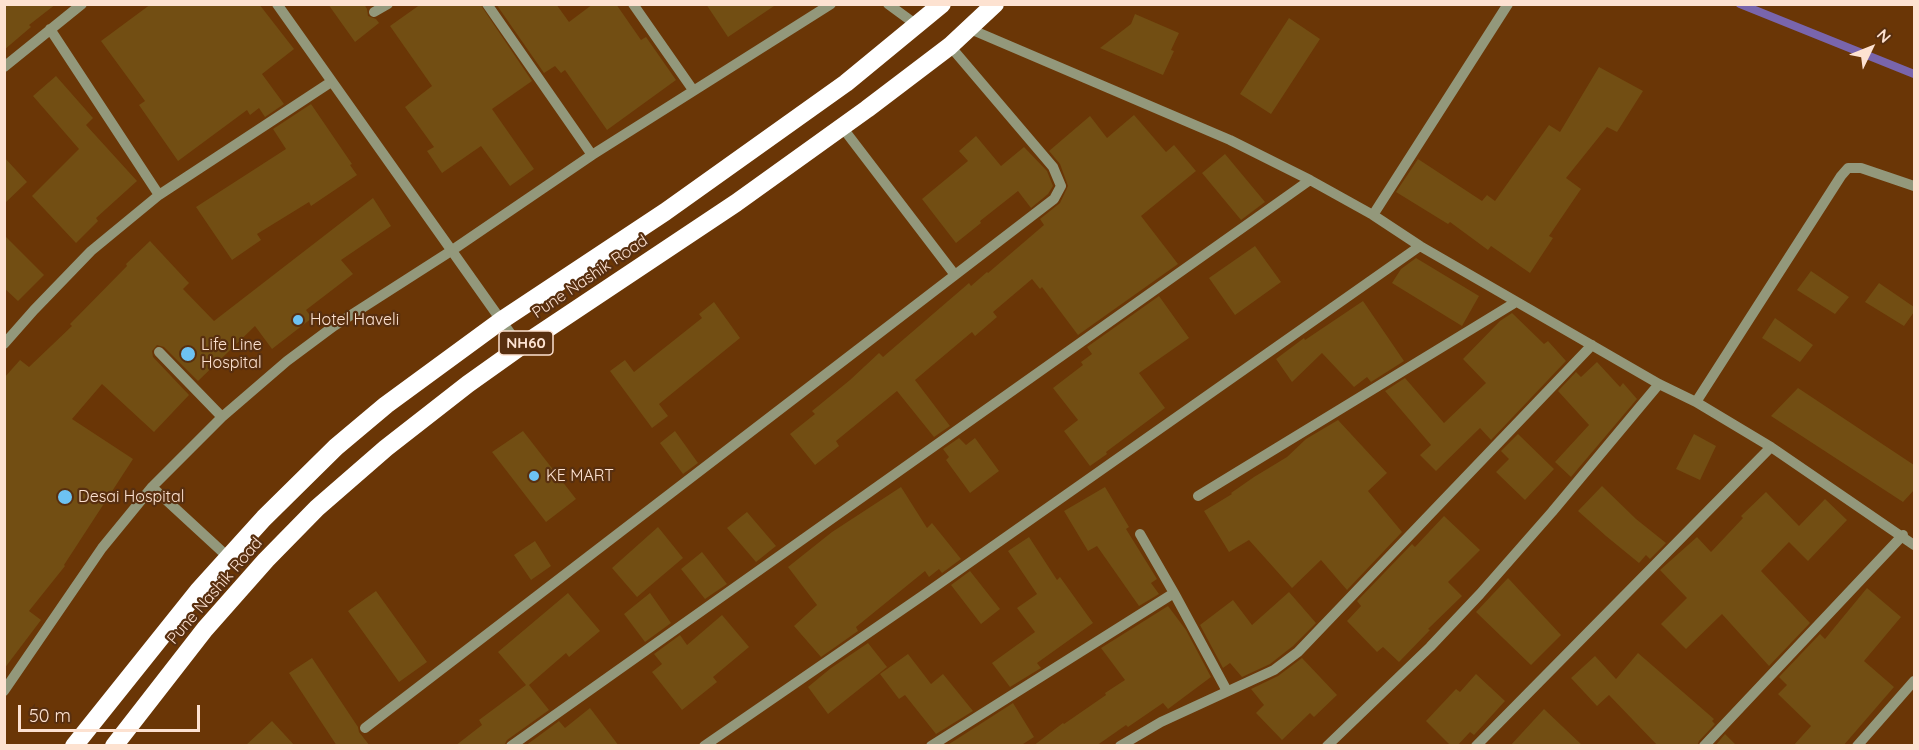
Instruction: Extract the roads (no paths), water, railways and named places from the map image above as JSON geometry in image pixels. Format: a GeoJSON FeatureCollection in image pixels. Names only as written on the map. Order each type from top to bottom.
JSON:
{"type":"FeatureCollection","features":[{"type":"Feature","properties":{"kind":"highway","name":"Pune Nashik Road"},"geometry":{"type":"LineString","coordinates":[[74,746],[198,591],[264,518],[336,447],[386,405],[502,320],[674,205],[846,83],[942,4]]}},
{"type":"Feature","properties":{"kind":"highway","name":"Pune Nashik Road"},"geometry":{"type":"LineString","coordinates":[[114,746],[205,629],[266,560],[317,508],[386,448],[520,347],[736,203],[842,127],[950,46],[995,4]]}},
{"type":"Feature","properties":{"kind":"street"},"geometry":{"type":"LineString","coordinates":[[4,67],[82,4]]}},
{"type":"Feature","properties":{"kind":"street"},"geometry":{"type":"LineString","coordinates":[[277,4],[520,347]]}},
{"type":"Feature","properties":{"kind":"street"},"geometry":{"type":"LineString","coordinates":[[374,12],[388,4]]}},
{"type":"Feature","properties":{"kind":"street"},"geometry":{"type":"LineString","coordinates":[[487,4],[592,155]]}},
{"type":"Feature","properties":{"kind":"street"},"geometry":{"type":"LineString","coordinates":[[633,4],[693,90]]}},
{"type":"Feature","properties":{"kind":"street"},"geometry":{"type":"LineString","coordinates":[[5,688],[102,548],[152,487],[222,417],[287,362],[334,326],[451,251],[592,155],[831,4]]}},
{"type":"Feature","properties":{"kind":"street"},"geometry":{"type":"LineString","coordinates":[[888,4],[918,26]]}},
{"type":"Feature","properties":{"kind":"street"},"geometry":{"type":"LineString","coordinates":[[1373,215],[1508,4]]}},
{"type":"Feature","properties":{"kind":"street"},"geometry":{"type":"LineString","coordinates":[[50,29],[159,195]]}},
{"type":"Feature","properties":{"kind":"street"},"geometry":{"type":"LineString","coordinates":[[970,29],[1230,140],[1310,180],[1373,215],[1420,246],[1516,302],[1659,384],[1696,402],[1771,447],[1903,535],[1914,545]]}},
{"type":"Feature","properties":{"kind":"street"},"geometry":{"type":"LineString","coordinates":[[365,728],[1054,199],[1061,186],[1053,167],[950,46]]}},
{"type":"Feature","properties":{"kind":"street"},"geometry":{"type":"LineString","coordinates":[[4,344],[33,310],[91,251],[159,195],[331,82]]}},
{"type":"Feature","properties":{"kind":"street"},"geometry":{"type":"LineString","coordinates":[[842,127],[955,275]]}},
{"type":"Feature","properties":{"kind":"street"},"geometry":{"type":"LineString","coordinates":[[1696,402],[1840,176],[1848,168],[1861,168],[1914,186]]}},
{"type":"Feature","properties":{"kind":"street"},"geometry":{"type":"LineString","coordinates":[[511,746],[1310,180]]}},
{"type":"Feature","properties":{"kind":"street"},"geometry":{"type":"LineString","coordinates":[[704,746],[1420,246]]}},
{"type":"Feature","properties":{"kind":"street"},"geometry":{"type":"LineString","coordinates":[[1198,496],[1516,302]]}},
{"type":"Feature","properties":{"kind":"street"},"geometry":{"type":"LineString","coordinates":[[1120,746],[1161,722],[1274,670],[1298,652],[1592,345]]}},
{"type":"Feature","properties":{"kind":"street"},"geometry":{"type":"LineString","coordinates":[[159,352],[222,417]]}},
{"type":"Feature","properties":{"kind":"street"},"geometry":{"type":"LineString","coordinates":[[1327,746],[1430,647],[1480,594],[1659,384]]}},
{"type":"Feature","properties":{"kind":"street"},"geometry":{"type":"LineString","coordinates":[[1476,746],[1771,447]]}},
{"type":"Feature","properties":{"kind":"street"},"geometry":{"type":"LineString","coordinates":[[152,487],[228,558]]}},
{"type":"Feature","properties":{"kind":"street"},"geometry":{"type":"LineString","coordinates":[[1140,534],[1227,691]]}},
{"type":"Feature","properties":{"kind":"street"},"geometry":{"type":"LineString","coordinates":[[1704,746],[1903,535]]}},
{"type":"Feature","properties":{"kind":"street"},"geometry":{"type":"LineString","coordinates":[[931,746],[1174,593]]}},
{"type":"Feature","properties":{"kind":"street"},"geometry":{"type":"LineString","coordinates":[[1857,746],[1914,681]]}},
{"type":"Feature","properties":{"kind":"waterway"},"geometry":{"type":"LineString","coordinates":[[1740,4],[1914,74]]}},
{"type":"Feature","properties":{"kind":"place","name":"Hotel Haveli"},"geometry":{"type":"Point","coordinates":[298,320]}},
{"type":"Feature","properties":{"kind":"place","name":"Life Line Hospital"},"geometry":{"type":"Point","coordinates":[188,354]}},
{"type":"Feature","properties":{"kind":"place","name":"KE MART"},"geometry":{"type":"Point","coordinates":[534,476]}},
{"type":"Feature","properties":{"kind":"place","name":"Desai Hospital"},"geometry":{"type":"Point","coordinates":[65,497]}}]}
